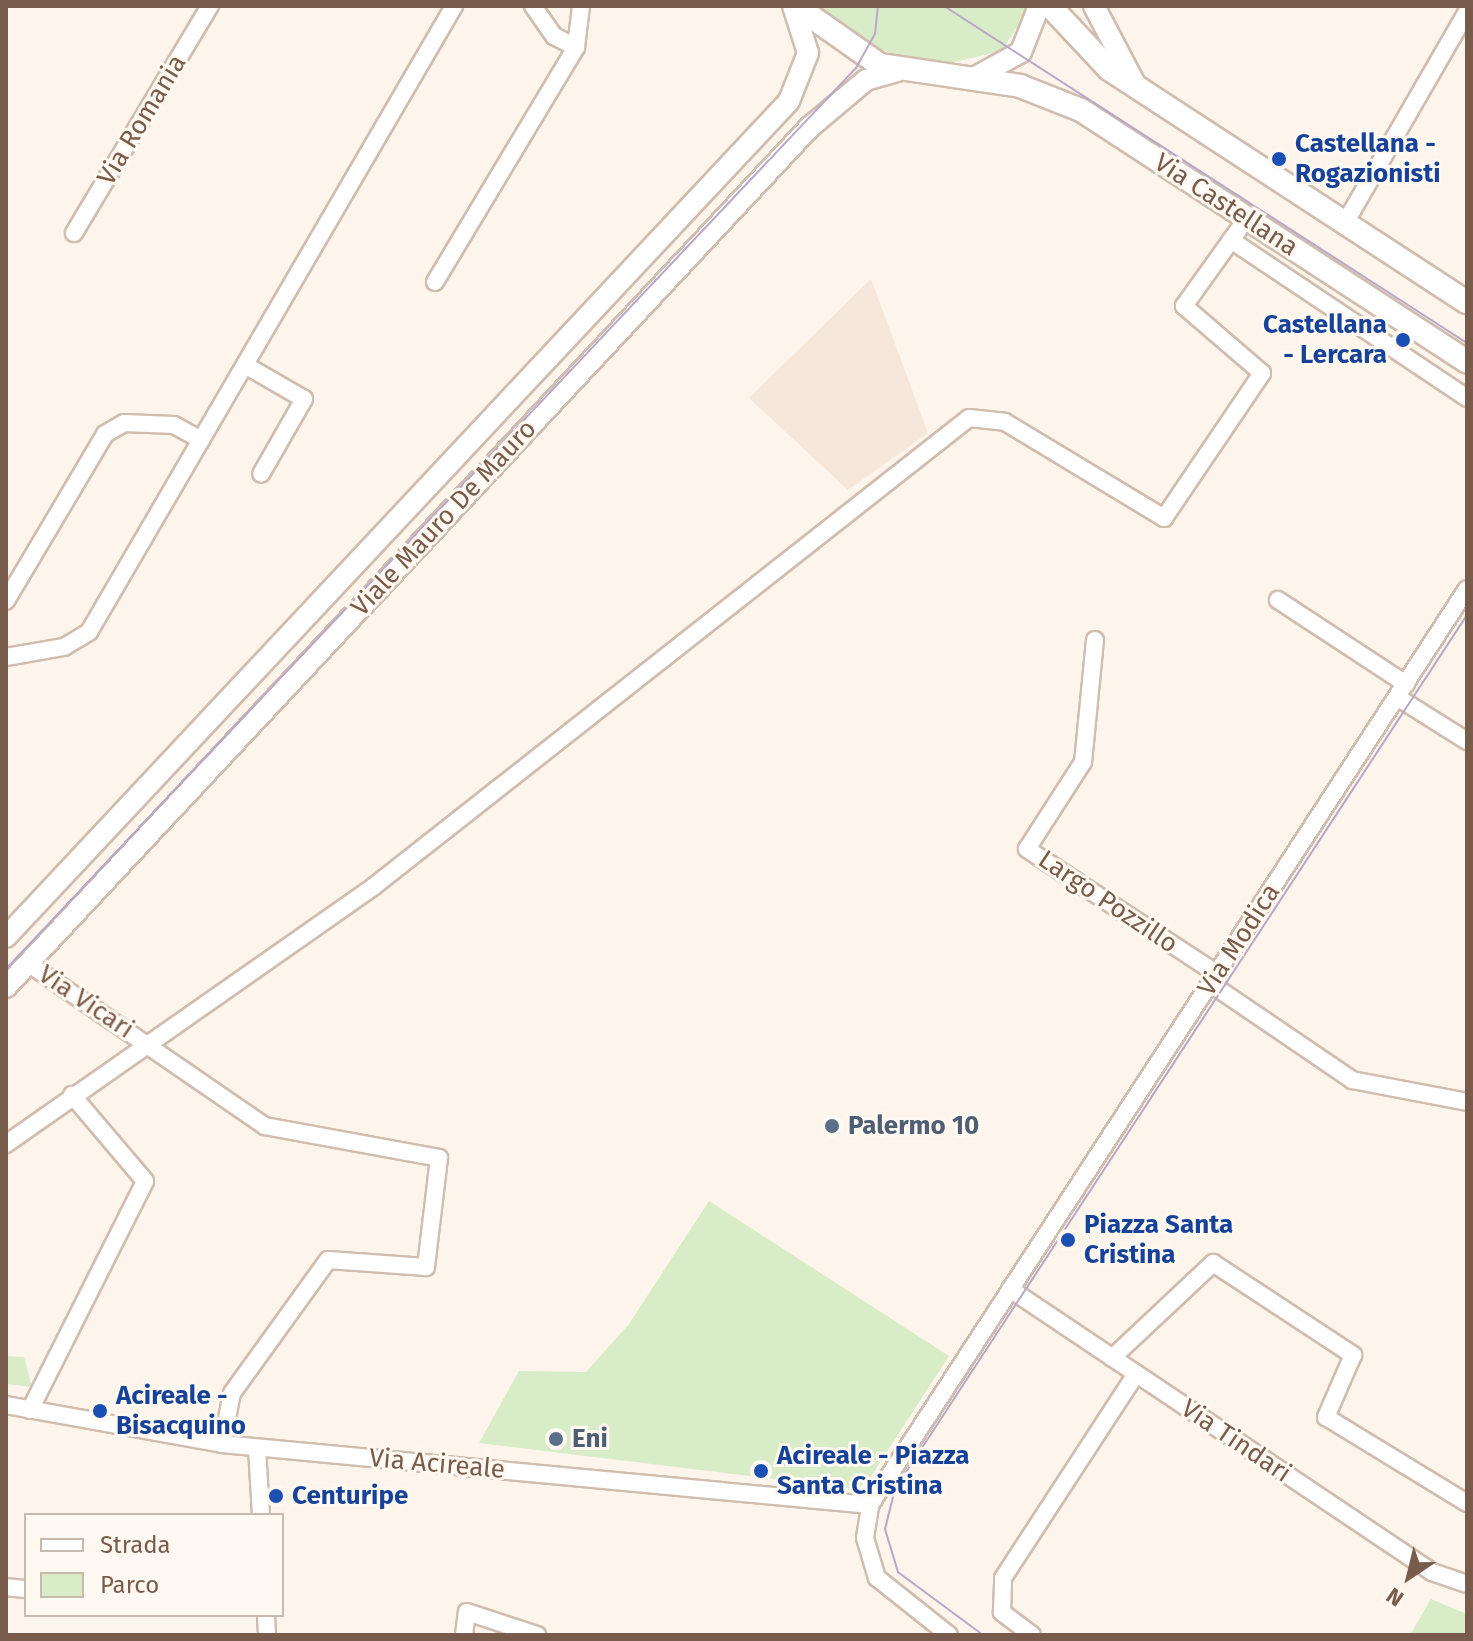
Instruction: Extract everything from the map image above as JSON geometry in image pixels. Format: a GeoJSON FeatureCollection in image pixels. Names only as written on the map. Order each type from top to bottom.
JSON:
{"type":"FeatureCollection","features":[{"type":"Feature","properties":{"kind":"main road","name":"Via Castellana"},"geometry":{"type":"LineString","coordinates":[[794,6],[848,48],[898,71],[972,79],[1040,92],[1081,110],[1467,362]]}},
{"type":"Feature","properties":{"kind":"main road","name":"Via Castellana"},"geometry":{"type":"LineString","coordinates":[[1050,6],[1088,54],[1467,302]]}},
{"type":"Feature","properties":{"kind":"street","name":"Via Romania"},"geometry":{"type":"LineString","coordinates":[[74,233],[210,6]]}},
{"type":"Feature","properties":{"kind":"street"},"geometry":{"type":"LineString","coordinates":[[6,657],[64,647],[89,632],[454,6]]}},
{"type":"Feature","properties":{"kind":"street"},"geometry":{"type":"LineString","coordinates":[[533,6],[554,36],[576,47]]}},
{"type":"Feature","properties":{"kind":"street"},"geometry":{"type":"LineString","coordinates":[[435,282],[576,47],[581,6]]}},
{"type":"Feature","properties":{"kind":"street","name":"Viale Mauro De Mauro"},"geometry":{"type":"LineString","coordinates":[[6,937],[789,101],[808,53],[794,6]]}},
{"type":"Feature","properties":{"kind":"street"},"geometry":{"type":"LineString","coordinates":[[972,79],[1021,52],[1039,6]]}},
{"type":"Feature","properties":{"kind":"street","name":"Via Castellana"},"geometry":{"type":"LineString","coordinates":[[1094,6],[1138,89]]}},
{"type":"Feature","properties":{"kind":"street"},"geometry":{"type":"LineString","coordinates":[[1345,223],[1467,12]]}},
{"type":"Feature","properties":{"kind":"street","name":"Viale Mauro De Mauro"},"geometry":{"type":"LineString","coordinates":[[6,987],[810,127],[866,80],[898,71]]}},
{"type":"Feature","properties":{"kind":"street"},"geometry":{"type":"LineString","coordinates":[[6,1144],[144,1041],[373,887],[969,418],[1005,422],[1164,518],[1262,373],[1184,306],[1247,218]]}},
{"type":"Feature","properties":{"kind":"street"},"geometry":{"type":"LineString","coordinates":[[1231,240],[1467,398]]}},
{"type":"Feature","properties":{"kind":"street"},"geometry":{"type":"LineString","coordinates":[[245,365],[304,399],[261,474]]}},
{"type":"Feature","properties":{"kind":"street"},"geometry":{"type":"LineString","coordinates":[[6,601],[105,434],[124,423],[174,425],[201,440]]}},
{"type":"Feature","properties":{"kind":"street","name":"Via Modica"},"geometry":{"type":"LineString","coordinates":[[1010,1289],[1467,589]]}},
{"type":"Feature","properties":{"kind":"street"},"geometry":{"type":"LineString","coordinates":[[1278,600],[1467,741]]}},
{"type":"Feature","properties":{"kind":"street","name":"Largo Pozzillo"},"geometry":{"type":"LineString","coordinates":[[1095,640],[1083,762],[1027,849],[1214,979]]}},
{"type":"Feature","properties":{"kind":"street","name":"Via Vicari"},"geometry":{"type":"LineString","coordinates":[[29,964],[265,1126],[439,1158],[426,1267],[328,1260],[232,1393],[222,1444]]}},
{"type":"Feature","properties":{"kind":"street"},"geometry":{"type":"LineString","coordinates":[[1214,979],[1352,1080],[1467,1102]]}},
{"type":"Feature","properties":{"kind":"street"},"geometry":{"type":"LineString","coordinates":[[30,1410],[145,1181],[72,1095]]}},
{"type":"Feature","properties":{"kind":"street"},"geometry":{"type":"LineString","coordinates":[[1112,1358],[1213,1263],[1353,1355],[1326,1417],[1467,1503]]}},
{"type":"Feature","properties":{"kind":"street"},"geometry":{"type":"LineString","coordinates":[[949,1635],[877,1578],[865,1538],[870,1505],[1010,1289]]}},
{"type":"Feature","properties":{"kind":"street","name":"Via Tindari"},"geometry":{"type":"LineString","coordinates":[[1010,1289],[1432,1572],[1467,1584]]}},
{"type":"Feature","properties":{"kind":"street"},"geometry":{"type":"LineString","coordinates":[[1032,1635],[1002,1612],[998,1594],[1136,1374]]}},
{"type":"Feature","properties":{"kind":"street","name":"Via Acireale"},"geometry":{"type":"LineString","coordinates":[[6,1405],[222,1444],[870,1505]]}},
{"type":"Feature","properties":{"kind":"street"},"geometry":{"type":"LineString","coordinates":[[257,1448],[261,1513]]}},
{"type":"Feature","properties":{"kind":"street"},"geometry":{"type":"LineString","coordinates":[[464,1635],[467,1612],[537,1635]]}},
{"type":"Feature","properties":{"kind":"shaded area"},"geometry":{"type":"Polygon","coordinates":[[[871,279],[928,433],[848,490],[749,398],[871,279]]]}},
{"type":"Feature","properties":{"kind":"green space"},"geometry":{"type":"Polygon","coordinates":[[[814,6],[1025,6],[1026,12],[1002,51],[937,66],[870,47],[814,6]]]}},
{"type":"Feature","properties":{"kind":"green space"},"geometry":{"type":"Polygon","coordinates":[[[709,1201],[949,1356],[868,1481],[856,1489],[479,1443],[519,1371],[586,1372],[629,1324],[709,1201]]]}},
{"type":"Feature","properties":{"kind":"green space"},"geometry":{"type":"Polygon","coordinates":[[[6,1356],[24,1357],[32,1387],[6,1384],[6,1356]]]}},
{"type":"Feature","properties":{"kind":"green space"},"geometry":{"type":"Polygon","coordinates":[[[1431,1599],[1467,1614],[1467,1635],[1410,1635],[1431,1599]]]}},
{"type":"Feature","properties":{"kind":"tram line"},"geometry":{"type":"LineString","coordinates":[[6,969],[856,68],[875,34],[878,6]]}},
{"type":"Feature","properties":{"kind":"tram line"},"geometry":{"type":"LineString","coordinates":[[944,6],[1467,343]]}},
{"type":"Feature","properties":{"kind":"tram line"},"geometry":{"type":"LineString","coordinates":[[983,1635],[898,1572],[885,1529],[895,1489],[1467,615]]}},
{"type":"Feature","properties":{"kind":"place","name":"Castellana - Rogazionisti"},"geometry":{"type":"Point","coordinates":[1279,159]}},
{"type":"Feature","properties":{"kind":"place","name":"Castellana - Lercara"},"geometry":{"type":"Point","coordinates":[1403,340]}},
{"type":"Feature","properties":{"kind":"place","name":"Palermo 10"},"geometry":{"type":"Point","coordinates":[832,1126]}},
{"type":"Feature","properties":{"kind":"place","name":"Piazza Santa Cristina"},"geometry":{"type":"Point","coordinates":[1068,1240]}},
{"type":"Feature","properties":{"kind":"place","name":"Acireale - Bisacquino"},"geometry":{"type":"Point","coordinates":[100,1411]}},
{"type":"Feature","properties":{"kind":"place","name":"Eni"},"geometry":{"type":"Point","coordinates":[556,1439]}},
{"type":"Feature","properties":{"kind":"place","name":"Acireale - Piazza Santa Cristina"},"geometry":{"type":"Point","coordinates":[761,1471]}},
{"type":"Feature","properties":{"kind":"place","name":"Centuripe"},"geometry":{"type":"Point","coordinates":[276,1496]}}]}
